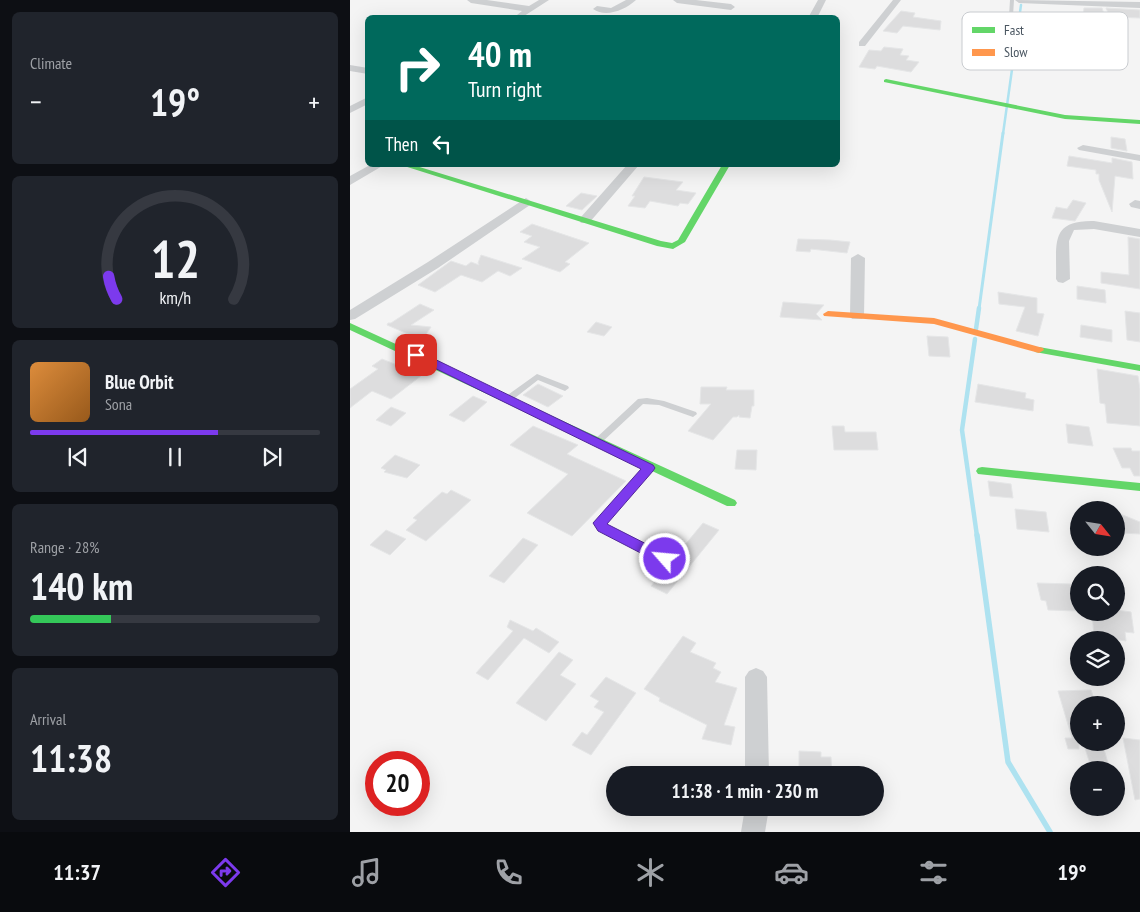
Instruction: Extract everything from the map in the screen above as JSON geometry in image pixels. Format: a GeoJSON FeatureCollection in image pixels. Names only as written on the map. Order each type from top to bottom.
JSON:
{"type":"FeatureCollection","features":[{"type":"Feature","properties":{"kind":"street"},"geometry":{"type":"LineString","coordinates":[[471,0],[529,9]]}},
{"type":"Feature","properties":{"kind":"street"},"geometry":{"type":"LineString","coordinates":[[521,15],[545,0]]}},
{"type":"Feature","properties":{"kind":"street"},"geometry":{"type":"LineString","coordinates":[[596,9],[612,11],[632,0]]}},
{"type":"Feature","properties":{"kind":"street"},"geometry":{"type":"LineString","coordinates":[[677,0],[732,8]]}},
{"type":"Feature","properties":{"kind":"street"},"geometry":{"type":"LineString","coordinates":[[814,15],[822,0]]}},
{"type":"Feature","properties":{"kind":"street"},"geometry":{"type":"LineString","coordinates":[[862,44],[897,0]]}},
{"type":"Feature","properties":{"kind":"street"},"geometry":{"type":"LineString","coordinates":[[1018,0],[1140,5]]}},
{"type":"Feature","properties":{"kind":"street"},"geometry":{"type":"LineString","coordinates":[[350,68],[365,70]]}},
{"type":"Feature","properties":{"kind":"street"},"geometry":{"type":"LineString","coordinates":[[886,81],[1065,117],[1140,122]]}},
{"type":"Feature","properties":{"kind":"street"},"geometry":{"type":"LineString","coordinates":[[350,110],[365,102]]}},
{"type":"Feature","properties":{"kind":"street"},"geometry":{"type":"LineString","coordinates":[[1083,148],[1140,158]]}},
{"type":"Feature","properties":{"kind":"street"},"geometry":{"type":"LineString","coordinates":[[350,181],[374,167]]}},
{"type":"Feature","properties":{"kind":"street"},"geometry":{"type":"LineString","coordinates":[[412,167],[660,244],[676,245],[681,242],[725,167]]}},
{"type":"Feature","properties":{"kind":"street"},"geometry":{"type":"LineString","coordinates":[[585,220],[631,167]]}},
{"type":"Feature","properties":{"kind":"street"},"geometry":{"type":"LineString","coordinates":[[350,316],[433,266],[526,202]]}},
{"type":"Feature","properties":{"kind":"street"},"geometry":{"type":"LineString","coordinates":[[1063,279],[1063,241],[1069,228],[1078,225],[1092,225],[1140,233]]}},
{"type":"Feature","properties":{"kind":"street"},"geometry":{"type":"LineString","coordinates":[[857,316],[858,258]]}},
{"type":"Feature","properties":{"kind":"street"},"geometry":{"type":"LineString","coordinates":[[828,314],[934,321],[1023,347],[1140,368]]}},
{"type":"Feature","properties":{"kind":"street"},"geometry":{"type":"LineString","coordinates":[[350,326],[432,362],[649,468],[731,503]]}},
{"type":"Feature","properties":{"kind":"street"},"geometry":{"type":"LineString","coordinates":[[982,470],[1076,482],[1140,487]]}},
{"type":"Feature","properties":{"kind":"street"},"geometry":{"type":"LineString","coordinates":[[756,677],[757,766]]}},
{"type":"Feature","properties":{"kind":"street"},"geometry":{"type":"LineString","coordinates":[[753,832],[756,816]]}},
{"type":"Feature","properties":{"kind":"lane"},"geometry":{"type":"LineString","coordinates":[[508,399],[537,377],[565,388]]}},
{"type":"Feature","properties":{"kind":"lane"},"geometry":{"type":"LineString","coordinates":[[597,442],[641,402],[662,403],[693,414]]}},
{"type":"Feature","properties":{"kind":"lane"},"geometry":{"type":"LineString","coordinates":[[649,468],[600,523],[602,527],[665,559]]}},
{"type":"Feature","properties":{"kind":"building"},"geometry":{"type":"Polygon","coordinates":[[[1084,8],[1102,8],[1103,12],[1084,12],[1084,8]]]}},
{"type":"Feature","properties":{"kind":"building"},"geometry":{"type":"Polygon","coordinates":[[[1106,8],[1140,10],[1140,18],[1128,18],[1128,12],[1108,12],[1106,8]]]}},
{"type":"Feature","properties":{"kind":"building"},"geometry":{"type":"Polygon","coordinates":[[[901,11],[915,13],[913,17],[941,21],[940,30],[903,26],[897,33],[883,31],[901,11]]]}},
{"type":"Feature","properties":{"kind":"building"},"geometry":{"type":"Polygon","coordinates":[[[884,47],[903,49],[900,55],[909,56],[906,60],[919,62],[911,72],[877,66],[875,69],[859,67],[869,50],[881,51],[884,47]]]}},
{"type":"Feature","properties":{"kind":"building"},"geometry":{"type":"Polygon","coordinates":[[[1111,137],[1125,139],[1127,151],[1111,148],[1111,137]]]}},
{"type":"Feature","properties":{"kind":"building"},"geometry":{"type":"Polygon","coordinates":[[[1069,156],[1112,163],[1112,158],[1132,162],[1133,179],[1115,176],[1112,212],[1096,170],[1067,166],[1069,156]]]}},
{"type":"Feature","properties":{"kind":"building"},"geometry":{"type":"Polygon","coordinates":[[[644,177],[683,182],[676,190],[696,193],[688,204],[680,203],[678,206],[650,201],[645,208],[628,206],[644,177]]]}},
{"type":"Feature","properties":{"kind":"building"},"geometry":{"type":"Polygon","coordinates":[[[581,193],[597,196],[582,210],[566,206],[581,193]]]}},
{"type":"Feature","properties":{"kind":"building"},"geometry":{"type":"Polygon","coordinates":[[[1073,200],[1086,203],[1075,221],[1052,218],[1056,207],[1067,209],[1073,200]]]}},
{"type":"Feature","properties":{"kind":"building"},"geometry":{"type":"Polygon","coordinates":[[[532,224],[589,243],[565,262],[570,264],[560,272],[522,259],[540,247],[524,242],[532,236],[520,232],[532,224]]]}},
{"type":"Feature","properties":{"kind":"building"},"geometry":{"type":"Polygon","coordinates":[[[1128,237],[1140,239],[1140,289],[1101,283],[1101,272],[1129,275],[1128,237]]]}},
{"type":"Feature","properties":{"kind":"building"},"geometry":{"type":"Polygon","coordinates":[[[798,239],[850,242],[847,253],[811,249],[810,252],[796,251],[798,239]]]}},
{"type":"Feature","properties":{"kind":"building"},"geometry":{"type":"Polygon","coordinates":[[[481,255],[522,268],[510,276],[498,271],[482,282],[461,275],[435,292],[418,285],[451,261],[466,266],[471,262],[479,265],[481,255]]]}},
{"type":"Feature","properties":{"kind":"building"},"geometry":{"type":"Polygon","coordinates":[[[1077,286],[1105,290],[1106,303],[1077,299],[1077,286]]]}},
{"type":"Feature","properties":{"kind":"building"},"geometry":{"type":"Polygon","coordinates":[[[998,292],[1037,298],[1037,313],[1044,314],[1038,336],[1016,331],[1025,307],[999,304],[998,292]]]}},
{"type":"Feature","properties":{"kind":"building"},"geometry":{"type":"Polygon","coordinates":[[[783,302],[824,305],[816,314],[822,320],[780,317],[783,302]]]}},
{"type":"Feature","properties":{"kind":"building"},"geometry":{"type":"Polygon","coordinates":[[[420,304],[434,310],[411,325],[431,327],[422,340],[387,325],[388,323],[391,323],[420,304]]]}},
{"type":"Feature","properties":{"kind":"building"},"geometry":{"type":"Polygon","coordinates":[[[1125,311],[1140,313],[1140,342],[1127,340],[1125,311]]]}},
{"type":"Feature","properties":{"kind":"building"},"geometry":{"type":"Polygon","coordinates":[[[596,322],[612,327],[604,336],[587,332],[596,322]]]}},
{"type":"Feature","properties":{"kind":"building"},"geometry":{"type":"Polygon","coordinates":[[[1081,325],[1112,330],[1112,342],[1080,337],[1081,325]]]}},
{"type":"Feature","properties":{"kind":"building"},"geometry":{"type":"Polygon","coordinates":[[[927,336],[948,337],[950,357],[929,356],[927,336]]]}},
{"type":"Feature","properties":{"kind":"building"},"geometry":{"type":"Polygon","coordinates":[[[382,359],[402,367],[406,363],[426,372],[391,399],[372,391],[350,408],[350,389],[378,369],[372,366],[382,359]]]}},
{"type":"Feature","properties":{"kind":"building"},"geometry":{"type":"Polygon","coordinates":[[[1097,369],[1138,376],[1140,426],[1107,423],[1105,404],[1100,403],[1097,369]]]}},
{"type":"Feature","properties":{"kind":"building"},"geometry":{"type":"Polygon","coordinates":[[[538,384],[563,396],[548,407],[523,395],[538,384]]]}},
{"type":"Feature","properties":{"kind":"building"},"geometry":{"type":"Polygon","coordinates":[[[978,384],[1026,393],[1025,398],[1034,400],[1033,411],[975,402],[978,384]]]}},
{"type":"Feature","properties":{"kind":"building"},"geometry":{"type":"Polygon","coordinates":[[[701,387],[727,387],[726,390],[754,390],[754,406],[752,406],[750,418],[739,417],[739,415],[733,417],[713,440],[688,431],[711,404],[700,404],[701,387]]]}},
{"type":"Feature","properties":{"kind":"building"},"geometry":{"type":"Polygon","coordinates":[[[473,396],[487,402],[464,422],[449,415],[473,396]]]}},
{"type":"Feature","properties":{"kind":"building"},"geometry":{"type":"Polygon","coordinates":[[[391,407],[406,413],[391,426],[376,420],[391,407]]]}},
{"type":"Feature","properties":{"kind":"building"},"geometry":{"type":"Polygon","coordinates":[[[1066,424],[1089,427],[1093,446],[1068,443],[1066,424]]]}},
{"type":"Feature","properties":{"kind":"building"},"geometry":{"type":"Polygon","coordinates":[[[533,426],[578,445],[567,454],[626,481],[572,536],[527,513],[568,474],[510,445],[533,426]]]}},
{"type":"Feature","properties":{"kind":"building"},"geometry":{"type":"Polygon","coordinates":[[[832,426],[844,426],[845,432],[876,432],[878,450],[834,450],[832,426]]]}},
{"type":"Feature","properties":{"kind":"building"},"geometry":{"type":"Polygon","coordinates":[[[1113,448],[1131,448],[1132,451],[1140,451],[1140,476],[1134,476],[1130,468],[1122,468],[1113,448]]]}},
{"type":"Feature","properties":{"kind":"building"},"geometry":{"type":"Polygon","coordinates":[[[737,450],[757,450],[756,470],[735,469],[737,450]]]}},
{"type":"Feature","properties":{"kind":"building"},"geometry":{"type":"Polygon","coordinates":[[[395,455],[420,465],[407,478],[384,472],[386,470],[381,468],[395,455]]]}},
{"type":"Feature","properties":{"kind":"building"},"geometry":{"type":"Polygon","coordinates":[[[988,481],[1011,484],[1013,498],[990,496],[988,481]]]}},
{"type":"Feature","properties":{"kind":"building"},"geometry":{"type":"Polygon","coordinates":[[[451,490],[471,500],[426,541],[406,530],[417,520],[413,518],[442,492],[447,494],[451,490]]]}},
{"type":"Feature","properties":{"kind":"building"},"geometry":{"type":"Polygon","coordinates":[[[1015,509],[1046,512],[1049,532],[1017,529],[1015,509]]]}},
{"type":"Feature","properties":{"kind":"building"},"geometry":{"type":"Polygon","coordinates":[[[1125,516],[1140,522],[1140,534],[1125,533],[1125,516]]]}},
{"type":"Feature","properties":{"kind":"building"},"geometry":{"type":"Polygon","coordinates":[[[703,523],[719,530],[667,594],[651,586],[703,523]]]}},
{"type":"Feature","properties":{"kind":"building"},"geometry":{"type":"Polygon","coordinates":[[[386,530],[406,539],[390,555],[370,545],[386,530]]]}},
{"type":"Feature","properties":{"kind":"building"},"geometry":{"type":"Polygon","coordinates":[[[523,538],[538,545],[504,583],[489,576],[523,538]]]}},
{"type":"Feature","properties":{"kind":"building"},"geometry":{"type":"Polygon","coordinates":[[[1037,583],[1070,584],[1070,611],[1048,610],[1046,601],[1041,600],[1037,583]]]}},
{"type":"Feature","properties":{"kind":"building"},"geometry":{"type":"Polygon","coordinates":[[[1125,611],[1131,612],[1134,633],[1125,631],[1094,631],[1093,621],[1125,621],[1125,611]]]}},
{"type":"Feature","properties":{"kind":"building"},"geometry":{"type":"Polygon","coordinates":[[[510,620],[533,631],[536,628],[559,642],[549,653],[524,638],[488,680],[476,673],[513,631],[507,627],[510,620]]]}},
{"type":"Feature","properties":{"kind":"building"},"geometry":{"type":"Polygon","coordinates":[[[683,636],[696,643],[690,652],[716,663],[713,668],[721,672],[715,682],[737,688],[724,725],[735,727],[731,745],[702,739],[707,725],[659,701],[660,698],[644,689],[683,636]]]}},
{"type":"Feature","properties":{"kind":"building"},"geometry":{"type":"Polygon","coordinates":[[[559,652],[573,660],[560,675],[576,684],[546,721],[516,703],[559,652]]]}},
{"type":"Feature","properties":{"kind":"building"},"geometry":{"type":"Polygon","coordinates":[[[606,677],[636,693],[591,755],[572,745],[582,732],[587,735],[604,712],[594,707],[599,701],[590,696],[606,677]]]}},
{"type":"Feature","properties":{"kind":"building"},"geometry":{"type":"Polygon","coordinates":[[[1091,690],[1093,696],[1070,696],[1070,731],[1058,691],[1091,690]]]}},
{"type":"Feature","properties":{"kind":"building"},"geometry":{"type":"Polygon","coordinates":[[[1065,738],[1070,738],[1070,749],[1068,749],[1065,738]]]}},
{"type":"Feature","properties":{"kind":"building"},"geometry":{"type":"Polygon","coordinates":[[[1125,738],[1140,740],[1140,799],[1135,800],[1125,748],[1125,738]]]}},
{"type":"Feature","properties":{"kind":"building"},"geometry":{"type":"Polygon","coordinates":[[[799,751],[821,752],[821,757],[831,757],[832,766],[799,766],[799,751]]]}},
{"type":"Feature","properties":{"kind":"building"},"geometry":{"type":"Polygon","coordinates":[[[1086,751],[1105,751],[1107,761],[1089,761],[1086,751]]]}},
{"type":"Feature","properties":{"kind":"waterway"},"geometry":{"type":"LineString","coordinates":[[1020,12],[1021,5]]}},
{"type":"Feature","properties":{"kind":"waterway"},"geometry":{"type":"LineString","coordinates":[[1003,134],[1012,70]]}},
{"type":"Feature","properties":{"kind":"waterway"},"geometry":{"type":"LineString","coordinates":[[979,309],[1003,133]]}},
{"type":"Feature","properties":{"kind":"waterway"},"geometry":{"type":"LineString","coordinates":[[976,329],[979,308]]}},
{"type":"Feature","properties":{"kind":"waterway"},"geometry":{"type":"LineString","coordinates":[[975,339],[962,430],[977,536]]}},
{"type":"Feature","properties":{"kind":"waterway"},"geometry":{"type":"LineString","coordinates":[[977,535],[1008,762],[1050,832]]}},
{"type":"Feature","properties":{"kind":"traffic: fast"},"geometry":{"type":"LineString","coordinates":[[886,81],[1065,117],[1140,122]]}},
{"type":"Feature","properties":{"kind":"traffic: fast"},"geometry":{"type":"LineString","coordinates":[[411,167],[660,244],[673,246],[681,242],[725,167]]}},
{"type":"Feature","properties":{"kind":"traffic: fast"},"geometry":{"type":"LineString","coordinates":[[350,326],[731,503]]}},
{"type":"Feature","properties":{"kind":"traffic: fast"},"geometry":{"type":"LineString","coordinates":[[1039,350],[1140,368]]}},
{"type":"Feature","properties":{"kind":"traffic: fast"},"geometry":{"type":"LineString","coordinates":[[982,471],[1140,487]]}},
{"type":"Feature","properties":{"kind":"traffic: slow"},"geometry":{"type":"LineString","coordinates":[[828,314],[934,321],[1039,350]]}},
{"type":"Feature","properties":{"kind":"route"},"geometry":{"type":"LineString","coordinates":[[416,355],[649,468],[600,523],[602,527],[665,559]]}}]}
